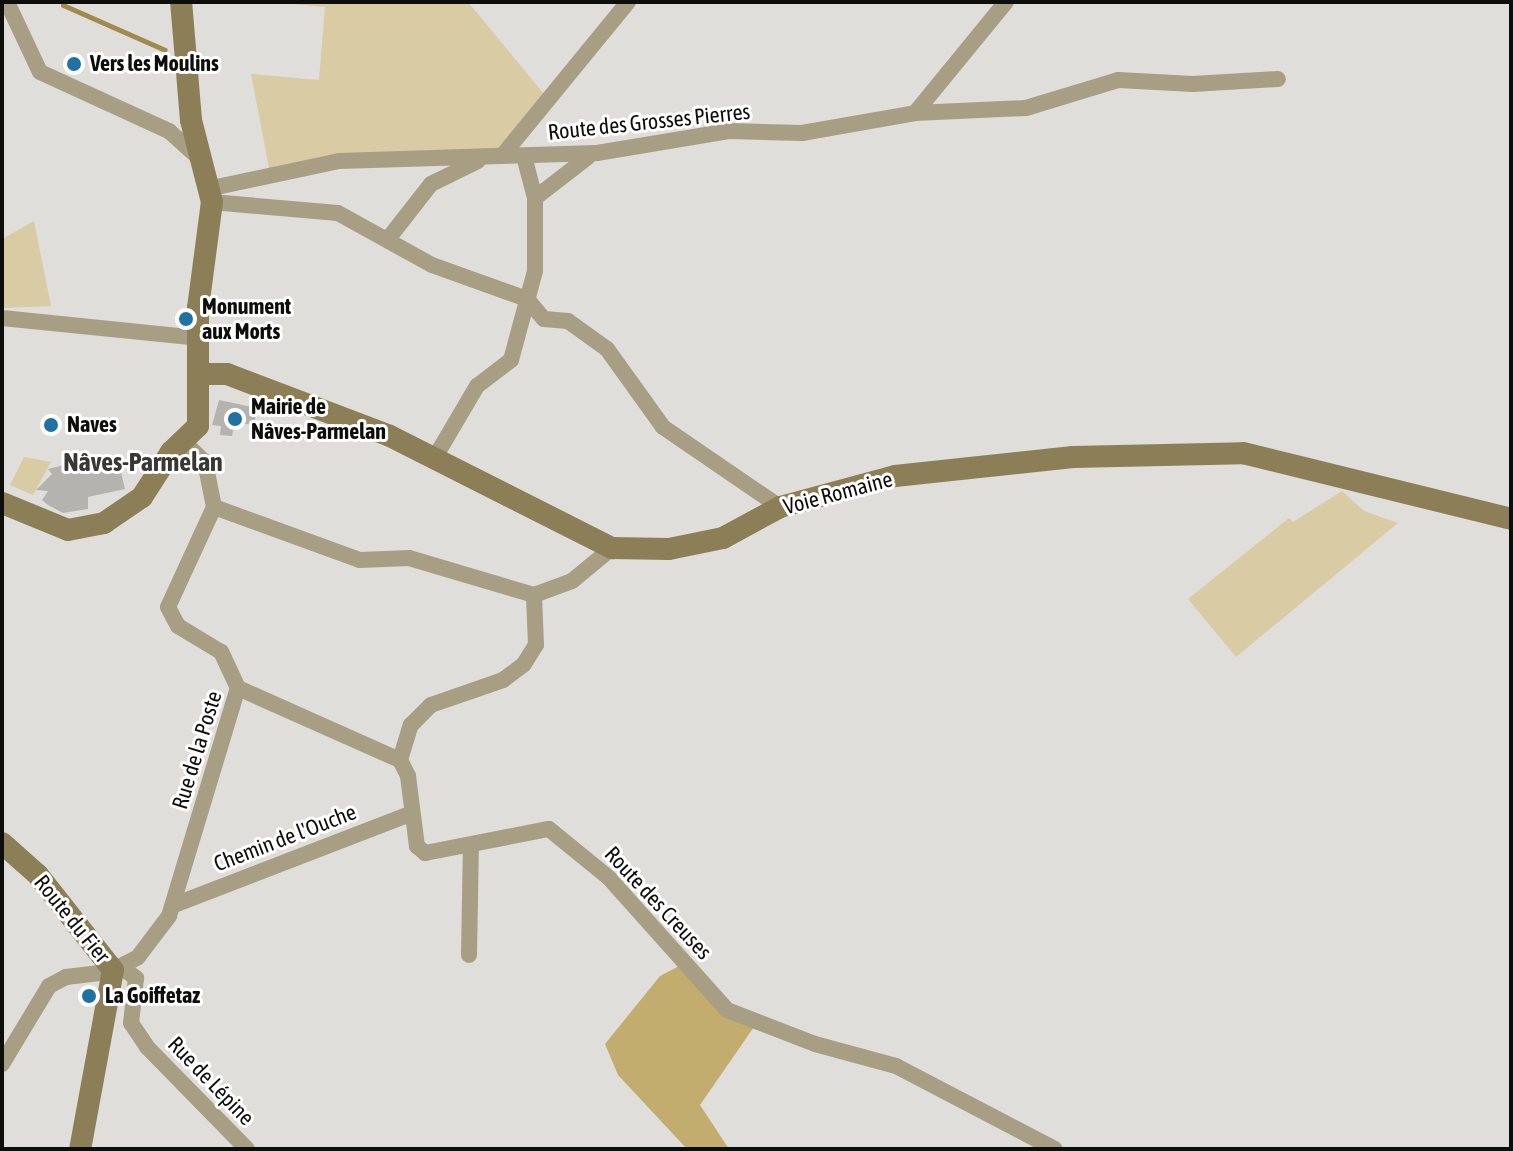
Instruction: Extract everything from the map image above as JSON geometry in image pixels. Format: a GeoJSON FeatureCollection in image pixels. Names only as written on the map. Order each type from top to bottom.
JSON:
{"type":"FeatureCollection","features":[{"type":"Feature","properties":{"kind":"street"},"geometry":{"type":"LineString","coordinates":[[7,2],[40,72],[169,131],[204,165]]}},
{"type":"Feature","properties":{"kind":"street"},"geometry":{"type":"LineString","coordinates":[[2,503],[68,530],[104,523],[142,497],[202,415],[198,338],[212,195],[191,120],[181,2]]}},
{"type":"Feature","properties":{"kind":"street"},"geometry":{"type":"LineString","coordinates":[[502,156],[628,2]]}},
{"type":"Feature","properties":{"kind":"street"},"geometry":{"type":"LineString","coordinates":[[915,113],[1006,2]]}},
{"type":"Feature","properties":{"kind":"street","name":"Route des Grosses Pierres"},"geometry":{"type":"LineString","coordinates":[[212,195],[339,161],[597,153],[730,131],[802,133],[915,113],[1026,108],[1118,80],[1193,84],[1278,79]]}},
{"type":"Feature","properties":{"kind":"street"},"geometry":{"type":"LineString","coordinates":[[535,198],[575,163],[597,153]]}},
{"type":"Feature","properties":{"kind":"street"},"geometry":{"type":"LineString","coordinates":[[434,459],[477,386],[511,360],[535,271],[535,198],[524,156]]}},
{"type":"Feature","properties":{"kind":"street"},"geometry":{"type":"LineString","coordinates":[[388,239],[431,184],[484,158]]}},
{"type":"Feature","properties":{"kind":"street"},"geometry":{"type":"LineString","coordinates":[[212,195],[338,213],[459,276],[527,299],[544,319],[568,321],[607,349],[663,427],[780,507]]}},
{"type":"Feature","properties":{"kind":"street"},"geometry":{"type":"LineString","coordinates":[[2,318],[198,338]]}},
{"type":"Feature","properties":{"kind":"street","name":"Voie Romaine"},"geometry":{"type":"LineString","coordinates":[[202,374],[227,374],[434,459],[612,548],[669,549],[723,538],[780,507],[895,476],[1073,457],[1243,453],[1511,519]]}},
{"type":"Feature","properties":{"kind":"street"},"geometry":{"type":"LineString","coordinates":[[184,442],[205,462],[214,507],[360,560],[409,558],[534,595],[572,581],[612,548]]}},
{"type":"Feature","properties":{"kind":"street","name":"Rue de la Poste"},"geometry":{"type":"LineString","coordinates":[[113,970],[138,957],[174,905],[238,688],[221,652],[178,626],[168,607],[214,507]]}},
{"type":"Feature","properties":{"kind":"street"},"geometry":{"type":"LineString","coordinates":[[238,688],[400,760],[411,725],[431,705],[503,680],[524,664],[536,645],[534,595]]}},
{"type":"Feature","properties":{"kind":"street","name":"Route des Creuses"},"geometry":{"type":"LineString","coordinates":[[400,760],[417,846],[425,853],[549,829],[609,878],[727,1010],[815,1044],[896,1066],[1055,1149]]}},
{"type":"Feature","properties":{"kind":"street","name":"Chemin de l'Ouche"},"geometry":{"type":"LineString","coordinates":[[174,905],[412,813]]}},
{"type":"Feature","properties":{"kind":"street","name":"Route du Fier"},"geometry":{"type":"LineString","coordinates":[[2,843],[38,875],[113,970],[80,1149]]}},
{"type":"Feature","properties":{"kind":"street"},"geometry":{"type":"LineString","coordinates":[[469,955],[471,845]]}},
{"type":"Feature","properties":{"kind":"street"},"geometry":{"type":"LineString","coordinates":[[2,1064],[49,986],[66,977],[113,970]]}},
{"type":"Feature","properties":{"kind":"street","name":"Rue de Lépine"},"geometry":{"type":"LineString","coordinates":[[113,970],[136,978],[131,1023],[160,1065],[247,1149]]}},
{"type":"Feature","properties":{"kind":"shaded area"},"geometry":{"type":"Polygon","coordinates":[[[271,2],[468,2],[549,100],[496,151],[270,173],[251,74],[319,80],[325,7],[271,2]]]}},
{"type":"Feature","properties":{"kind":"shaded area"},"geometry":{"type":"Polygon","coordinates":[[[34,221],[51,306],[2,308],[2,239],[34,221]]]}},
{"type":"Feature","properties":{"kind":"shaded area"},"geometry":{"type":"Polygon","coordinates":[[[24,457],[51,462],[33,495],[10,485],[24,457]]]}},
{"type":"Feature","properties":{"kind":"shaded area"},"geometry":{"type":"Polygon","coordinates":[[[1342,491],[1364,511],[1398,523],[1236,657],[1188,599],[1289,518],[1293,522],[1342,491]]]}},
{"type":"Feature","properties":{"kind":"shaded area"},"geometry":{"type":"Polygon","coordinates":[[[685,963],[727,1010],[756,1024],[700,1105],[729,1149],[687,1149],[618,1075],[605,1044],[660,976],[685,963]]]}},
{"type":"Feature","properties":{"kind":"building","name":"Mairie de Nâves-Parmelan"},"geometry":{"type":"Polygon","coordinates":[[[219,400],[257,408],[254,425],[235,423],[232,436],[220,435],[221,426],[212,425],[219,400]]]}},
{"type":"Feature","properties":{"kind":"building"},"geometry":{"type":"Polygon","coordinates":[[[76,462],[81,474],[119,464],[125,489],[88,497],[88,509],[63,513],[48,505],[42,500],[48,491],[36,490],[52,474],[48,469],[76,462]]]}},
{"type":"Feature","properties":{"kind":"waterway"},"geometry":{"type":"LineString","coordinates":[[63,5],[165,50]]}},
{"type":"Feature","properties":{"kind":"place","name":"Vers les Moulins"},"geometry":{"type":"Point","coordinates":[74,64]}},
{"type":"Feature","properties":{"kind":"place","name":"Monument aux Morts"},"geometry":{"type":"Point","coordinates":[186,319]}},
{"type":"Feature","properties":{"kind":"place","name":"Mairie de Nâves-Parmelan"},"geometry":{"type":"Point","coordinates":[235,419]}},
{"type":"Feature","properties":{"kind":"place","name":"Naves"},"geometry":{"type":"Point","coordinates":[51,425]}},
{"type":"Feature","properties":{"kind":"place","name":"La Goiffetaz"},"geometry":{"type":"Point","coordinates":[89,996]}},
{"type":"Feature","properties":{"kind":"district","name":"Nâves-Parmelan"},"geometry":{"type":"Point","coordinates":[143,463]}}]}
